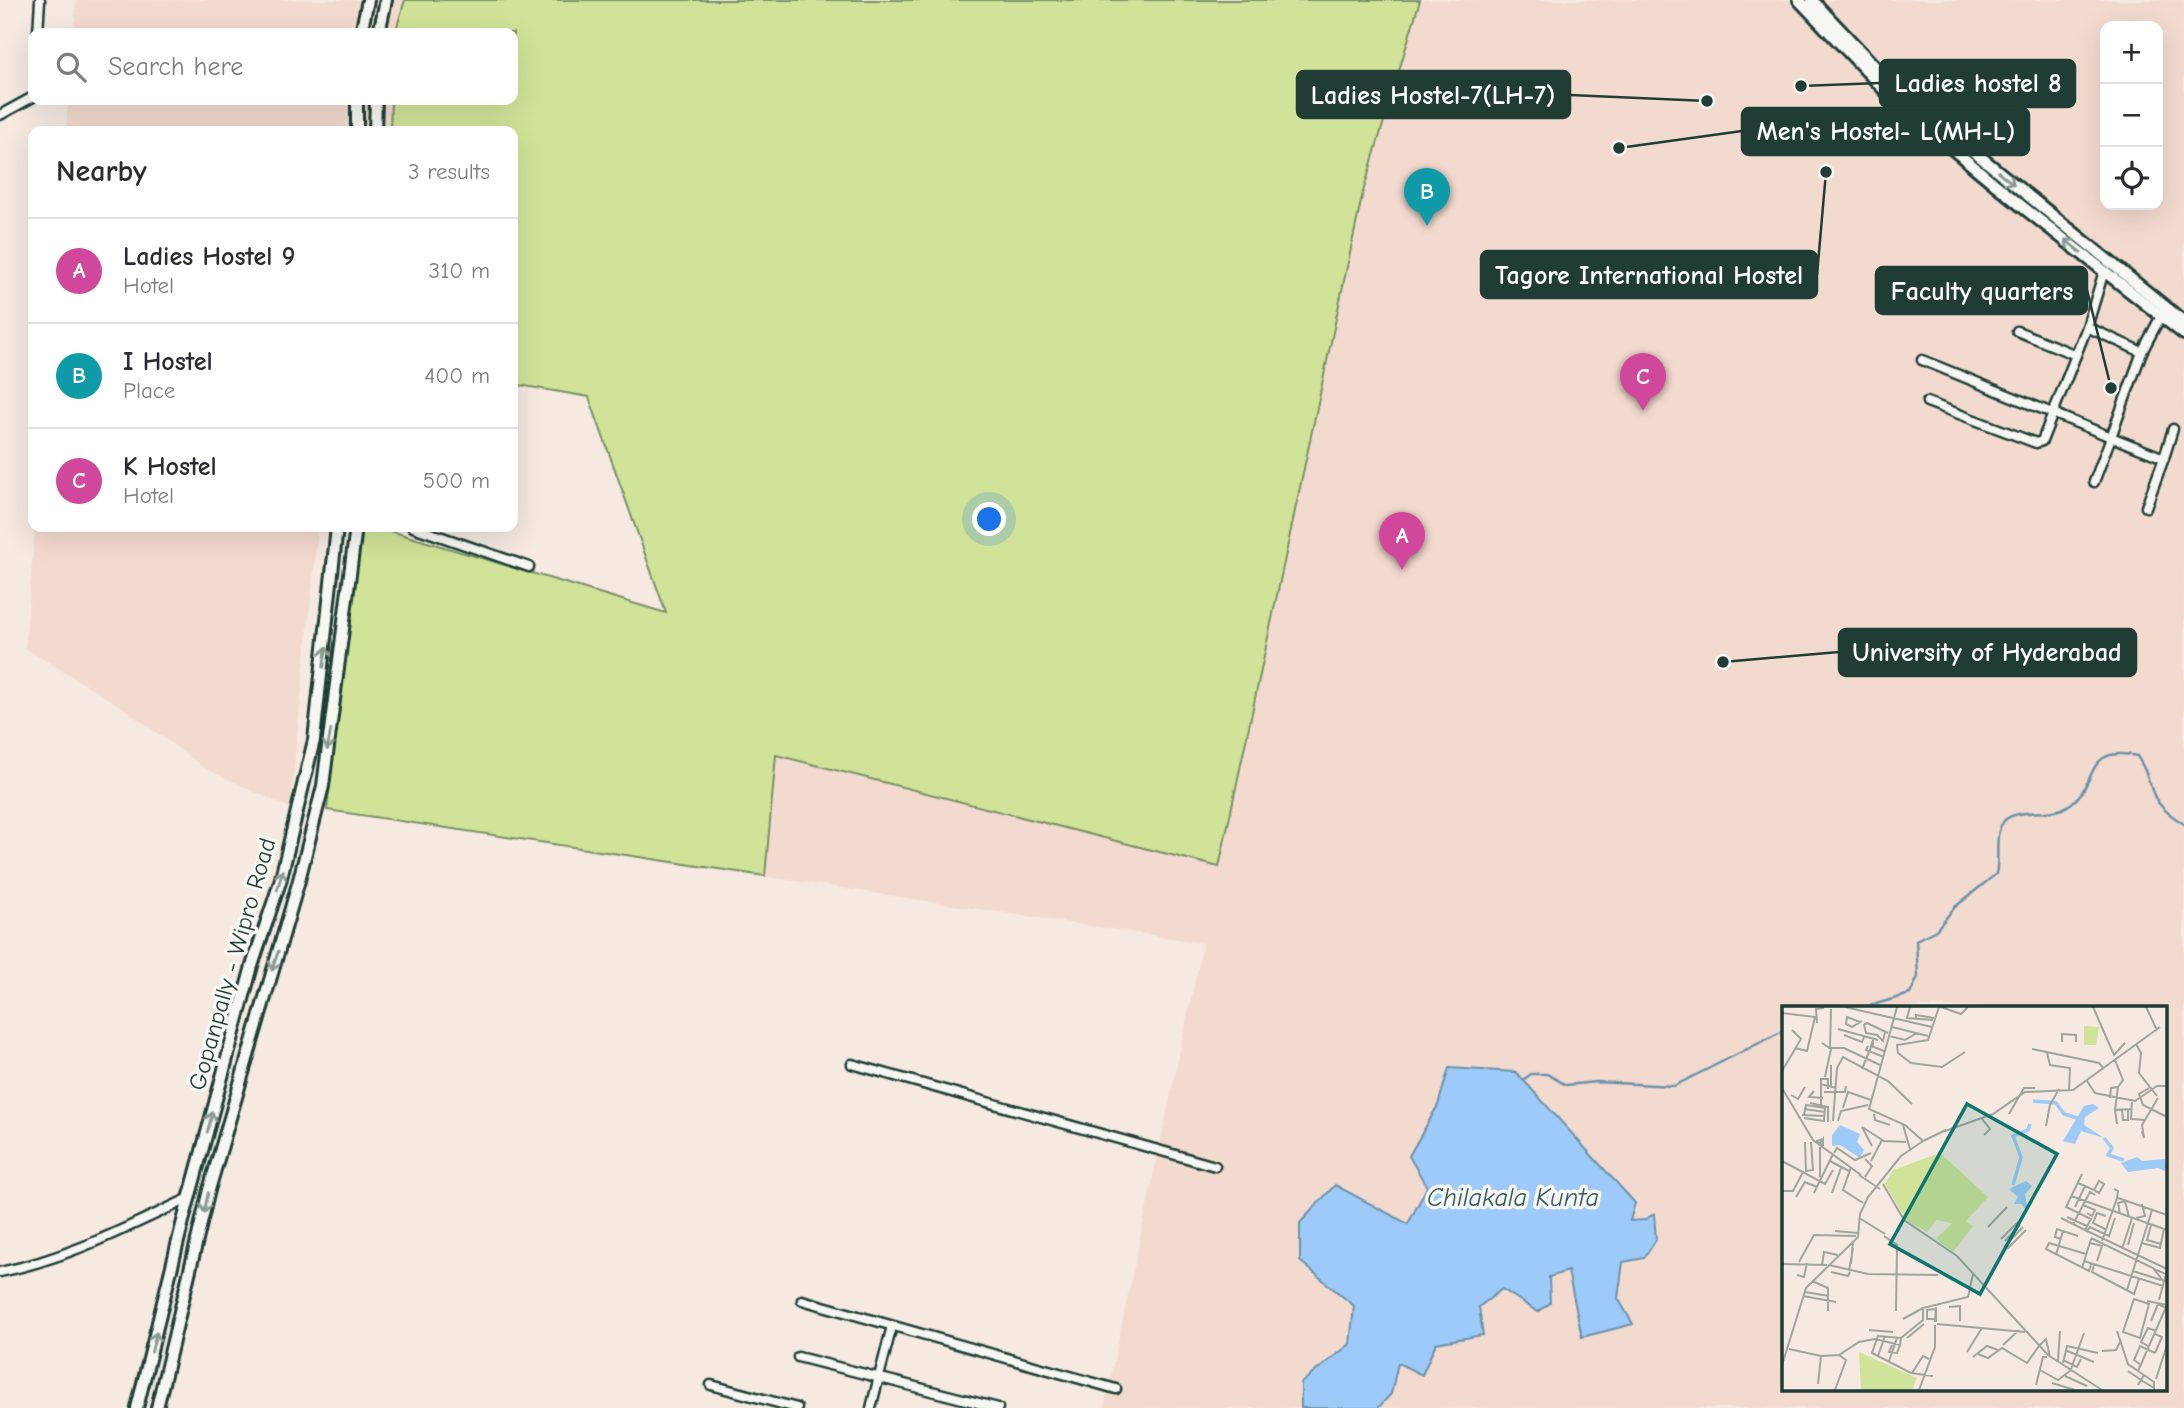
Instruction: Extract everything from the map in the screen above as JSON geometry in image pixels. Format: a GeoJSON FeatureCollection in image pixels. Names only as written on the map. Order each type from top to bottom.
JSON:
{"type":"FeatureCollection","features":[{"type":"Feature","properties":{"kind":"main road"},"geometry":{"type":"LineString","coordinates":[[362,28],[368,0]]}},
{"type":"Feature","properties":{"kind":"main road"},"geometry":{"type":"LineString","coordinates":[[380,28],[386,0]]}},
{"type":"Feature","properties":{"kind":"main road"},"geometry":{"type":"LineString","coordinates":[[1799,0],[1897,103],[2104,271],[2164,312],[2184,322]]}},
{"type":"Feature","properties":{"kind":"main road"},"geometry":{"type":"LineString","coordinates":[[1812,0],[1894,87],[2164,312],[2184,334]]}},
{"type":"Feature","properties":{"kind":"main road"},"geometry":{"type":"LineString","coordinates":[[357,105],[357,126]]}},
{"type":"Feature","properties":{"kind":"main road"},"geometry":{"type":"LineString","coordinates":[[375,126],[376,105]]}},
{"type":"Feature","properties":{"kind":"main road","name":"Gopanpally - Wipro Road"},"geometry":{"type":"LineString","coordinates":[[137,1408],[252,966],[280,882],[314,740],[337,532]]}},
{"type":"Feature","properties":{"kind":"main road","name":"Gopanpally - Wipro Road"},"geometry":{"type":"LineString","coordinates":[[157,1408],[209,1190],[299,884],[323,786],[355,532]]}},
{"type":"Feature","properties":{"kind":"main road"},"geometry":{"type":"LineString","coordinates":[[308,758],[325,763]]}},
{"type":"Feature","properties":{"kind":"street"},"geometry":{"type":"LineString","coordinates":[[38,28],[40,0]]}},
{"type":"Feature","properties":{"kind":"street"},"geometry":{"type":"LineString","coordinates":[[0,115],[28,100]]}},
{"type":"Feature","properties":{"kind":"street"},"geometry":{"type":"LineString","coordinates":[[1927,402],[2036,443],[2045,438],[2087,327],[2104,271]]}},
{"type":"Feature","properties":{"kind":"street"},"geometry":{"type":"LineString","coordinates":[[2094,482],[2142,352],[2164,312]]}},
{"type":"Feature","properties":{"kind":"street"},"geometry":{"type":"LineString","coordinates":[[2087,327],[2142,352]]}},
{"type":"Feature","properties":{"kind":"street"},"geometry":{"type":"LineString","coordinates":[[2017,331],[2076,355]]}},
{"type":"Feature","properties":{"kind":"street"},"geometry":{"type":"LineString","coordinates":[[1922,360],[2164,458]]}},
{"type":"Feature","properties":{"kind":"street"},"geometry":{"type":"LineString","coordinates":[[2146,507],[2174,429]]}},
{"type":"Feature","properties":{"kind":"street"},"geometry":{"type":"LineString","coordinates":[[430,532],[529,567]]}},
{"type":"Feature","properties":{"kind":"street"},"geometry":{"type":"LineString","coordinates":[[852,1065],[1215,1166]]}},
{"type":"Feature","properties":{"kind":"street"},"geometry":{"type":"LineString","coordinates":[[0,1272],[61,1257],[106,1239],[190,1198]]}},
{"type":"Feature","properties":{"kind":"street"},"geometry":{"type":"LineString","coordinates":[[802,1300],[1116,1389]]}},
{"type":"Feature","properties":{"kind":"street"},"geometry":{"type":"LineString","coordinates":[[871,1408],[892,1326]]}},
{"type":"Feature","properties":{"kind":"street"},"geometry":{"type":"LineString","coordinates":[[798,1357],[998,1408]]}},
{"type":"Feature","properties":{"kind":"street"},"geometry":{"type":"LineString","coordinates":[[711,1385],[797,1408]]}},
{"type":"Feature","properties":{"kind":"shaded area"},"geometry":{"type":"Polygon","coordinates":[[[76,0],[2184,0],[2184,1408],[1104,1408],[1203,943],[327,810],[376,532],[394,532],[666,613],[589,397],[518,385],[518,126],[66,126],[68,105],[518,105],[518,28],[74,28],[76,0]]]}},
{"type":"Feature","properties":{"kind":"shaded area"},"geometry":{"type":"Polygon","coordinates":[[[35,532],[318,532],[290,808],[206,769],[119,705],[25,648],[35,532]]]}},
{"type":"Feature","properties":{"kind":"green space"},"geometry":{"type":"Polygon","coordinates":[[[405,0],[1420,0],[1363,192],[1219,867],[776,755],[765,876],[327,810],[358,532],[394,532],[666,613],[589,397],[518,385],[518,126],[390,126],[391,105],[518,105],[518,28],[397,28],[405,0]]]}},
{"type":"Feature","properties":{"kind":"water","name":"Chilakala Kunta"},"geometry":{"type":"Polygon","coordinates":[[[1449,1068],[1516,1072],[1635,1203],[1630,1221],[1644,1220],[1654,1214],[1656,1240],[1644,1258],[1623,1262],[1618,1298],[1633,1324],[1582,1337],[1568,1271],[1549,1277],[1550,1303],[1538,1312],[1502,1289],[1479,1307],[1483,1335],[1436,1343],[1422,1375],[1398,1363],[1391,1394],[1378,1408],[1301,1408],[1301,1383],[1350,1344],[1354,1306],[1300,1261],[1300,1223],[1335,1185],[1408,1224],[1427,1187],[1409,1156],[1438,1105],[1449,1068]]]}},
{"type":"Feature","properties":{"kind":"waterway"},"geometry":{"type":"LineString","coordinates":[[1869,1006],[1910,994],[1918,977],[1916,940],[1936,930],[1955,907],[1996,874],[1999,832],[2004,821],[2024,813],[2055,811],[2075,801],[2098,762],[2106,757],[2119,754],[2137,756],[2156,799],[2184,824]]}},
{"type":"Feature","properties":{"kind":"waterway"},"geometry":{"type":"LineString","coordinates":[[1523,1080],[1531,1074],[1547,1074],[1566,1085],[1596,1082],[1674,1086],[1782,1032]]}},
{"type":"Feature","properties":{"kind":"place","name":"Ladies hostel 8"},"geometry":{"type":"Point","coordinates":[1801,86]}},
{"type":"Feature","properties":{"kind":"place","name":"Ladies Hostel-7(LH-7)"},"geometry":{"type":"Point","coordinates":[1707,101]}},
{"type":"Feature","properties":{"kind":"place","name":"Men's Hostel- L(MH-L)"},"geometry":{"type":"Point","coordinates":[1619,148]}},
{"type":"Feature","properties":{"kind":"place","name":"Tagore International Hostel"},"geometry":{"type":"Point","coordinates":[1826,172]}},
{"type":"Feature","properties":{"kind":"place","name":"I Hostel"},"geometry":{"type":"Point","coordinates":[1427,226]}},
{"type":"Feature","properties":{"kind":"place","name":"Faculty quarters"},"geometry":{"type":"Point","coordinates":[2111,388]}},
{"type":"Feature","properties":{"kind":"place","name":"K Hostel"},"geometry":{"type":"Point","coordinates":[1643,411]}},
{"type":"Feature","properties":{"kind":"place","name":"Ladies Hostel 9"},"geometry":{"type":"Point","coordinates":[1402,570]}},
{"type":"Feature","properties":{"kind":"place","name":"University of Hyderabad"},"geometry":{"type":"Point","coordinates":[1723,662]}}]}
